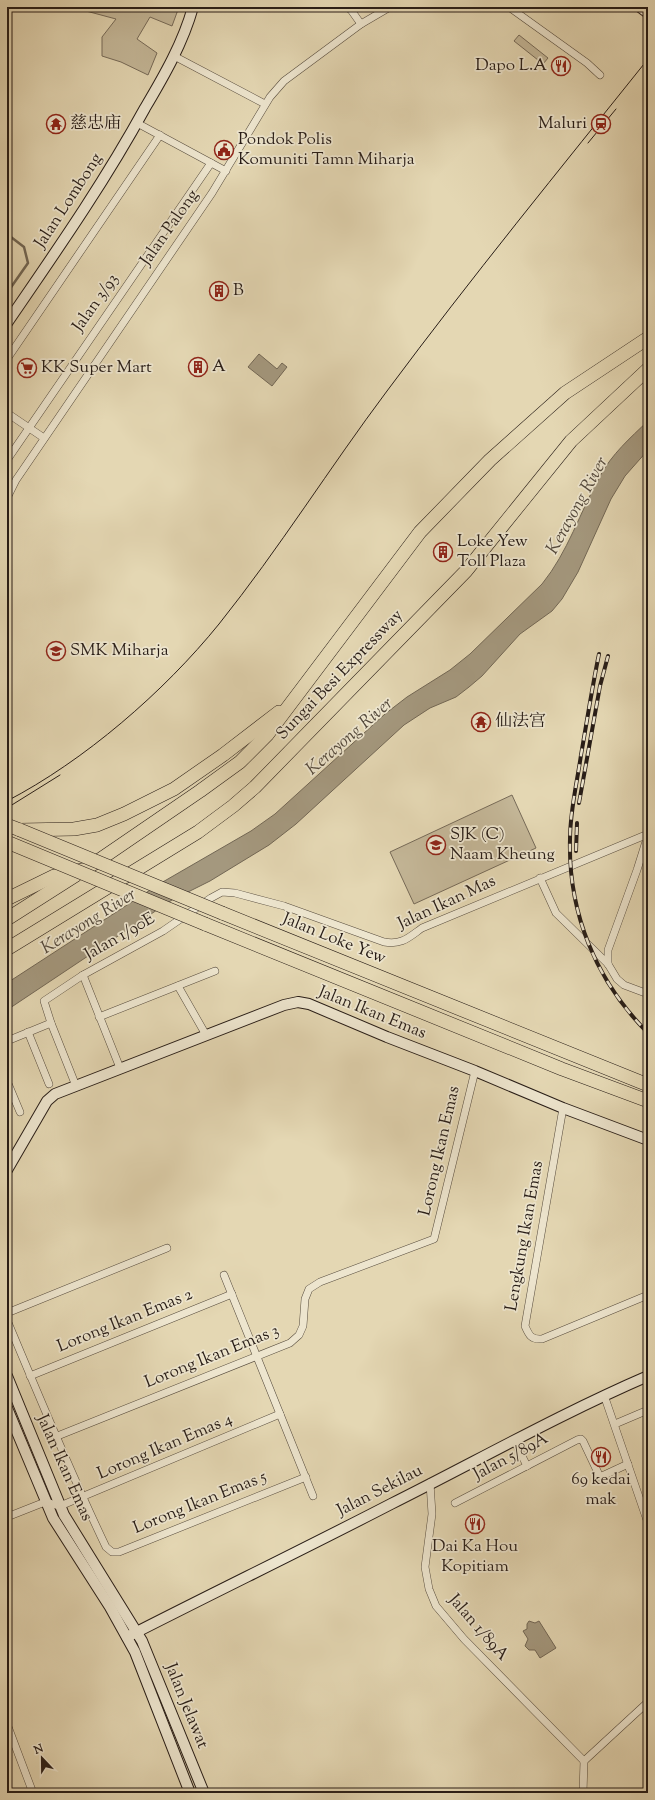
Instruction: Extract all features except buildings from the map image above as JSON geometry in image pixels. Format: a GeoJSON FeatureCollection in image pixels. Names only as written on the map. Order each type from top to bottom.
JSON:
{"type":"FeatureCollection","features":[{"type":"Feature","properties":{"kind":"highway","name":"Sungai Besi Expressway"},"geometry":{"type":"LineString","coordinates":[[7,898],[54,876],[86,869],[240,762],[267,735],[425,526],[490,460],[565,392],[646,339]]}},
{"type":"Feature","properties":{"kind":"highway","name":"Sungai Besi Expressway"},"geometry":{"type":"LineString","coordinates":[[7,948],[198,832],[233,806],[255,787],[466,571],[571,440],[648,369]]}},
{"type":"Feature","properties":{"kind":"highway"},"geometry":{"type":"LineString","coordinates":[[631,384],[648,377]]}},
{"type":"Feature","properties":{"kind":"highway"},"geometry":{"type":"LineString","coordinates":[[20,830],[74,829],[97,825],[124,814],[174,789],[223,756],[293,701]]}},
{"type":"Feature","properties":{"kind":"highway","name":"Jalan Loke Yew"},"geometry":{"type":"LineString","coordinates":[[7,825],[648,1085]]}},
{"type":"Feature","properties":{"kind":"highway","name":"Jalan Loke Yew"},"geometry":{"type":"LineString","coordinates":[[7,842],[556,1067],[648,1101]]}},
{"type":"Feature","properties":{"kind":"highway"},"geometry":{"type":"LineString","coordinates":[[7,918],[86,869]]}},
{"type":"Feature","properties":{"kind":"street","name":"Jalan Lombong"},"geometry":{"type":"LineString","coordinates":[[7,323],[101,185],[174,56],[186,31],[193,7]]}},
{"type":"Feature","properties":{"kind":"street"},"geometry":{"type":"LineString","coordinates":[[347,7],[361,24]]}},
{"type":"Feature","properties":{"kind":"street","name":"Jalan Palong"},"geometry":{"type":"LineString","coordinates":[[7,498],[16,480],[44,438],[226,171],[265,104],[284,82],[361,24],[390,7]]}},
{"type":"Feature","properties":{"kind":"street"},"geometry":{"type":"LineString","coordinates":[[509,7],[581,59],[600,75]]}},
{"type":"Feature","properties":{"kind":"street"},"geometry":{"type":"LineString","coordinates":[[640,7],[648,13]]}},
{"type":"Feature","properties":{"kind":"street"},"geometry":{"type":"LineString","coordinates":[[174,56],[265,104]]}},
{"type":"Feature","properties":{"kind":"street"},"geometry":{"type":"LineString","coordinates":[[137,123],[226,171]]}},
{"type":"Feature","properties":{"kind":"street"},"geometry":{"type":"LineString","coordinates":[[7,359],[160,135]]}},
{"type":"Feature","properties":{"kind":"street","name":"Jalan 3/93"},"geometry":{"type":"LineString","coordinates":[[7,460],[211,163]]}},
{"type":"Feature","properties":{"kind":"street"},"geometry":{"type":"LineString","coordinates":[[7,413],[44,438]]}},
{"type":"Feature","properties":{"kind":"street"},"geometry":{"type":"LineString","coordinates":[[608,964],[608,950],[648,835]]}},
{"type":"Feature","properties":{"kind":"street","name":"Jalan Ikan Mas"},"geometry":{"type":"LineString","coordinates":[[169,925],[222,892],[235,892],[284,906],[393,944],[403,942],[422,928],[540,878],[648,835]]}},
{"type":"Feature","properties":{"kind":"street"},"geometry":{"type":"LineString","coordinates":[[540,878],[556,913],[608,964],[617,979],[624,986],[648,994]]}},
{"type":"Feature","properties":{"kind":"street","name":"Jalan 1/90E"},"geometry":{"type":"LineString","coordinates":[[120,1068],[83,975],[163,931],[169,925]]}},
{"type":"Feature","properties":{"kind":"street"},"geometry":{"type":"LineString","coordinates":[[99,1017],[215,971]]}},
{"type":"Feature","properties":{"kind":"street"},"geometry":{"type":"LineString","coordinates":[[76,1086],[50,1023],[44,1000],[83,975]]}},
{"type":"Feature","properties":{"kind":"street"},"geometry":{"type":"LineString","coordinates":[[178,986],[206,1035]]}},
{"type":"Feature","properties":{"kind":"street","name":"Jalan Ikan Emas"},"geometry":{"type":"LineString","coordinates":[[7,1170],[48,1100],[55,1094],[284,1005],[298,1002],[309,1004],[387,1038],[475,1071],[563,1108],[648,1140]]}},
{"type":"Feature","properties":{"kind":"street"},"geometry":{"type":"LineString","coordinates":[[7,1041],[50,1023]]}},
{"type":"Feature","properties":{"kind":"street"},"geometry":{"type":"LineString","coordinates":[[28,1032],[49,1084]]}},
{"type":"Feature","properties":{"kind":"street","name":"Lorong Ikan Emas"},"geometry":{"type":"LineString","coordinates":[[434,1239],[475,1071]]}},
{"type":"Feature","properties":{"kind":"street"},"geometry":{"type":"LineString","coordinates":[[7,1081],[20,1112]]}},
{"type":"Feature","properties":{"kind":"street","name":"Lengkung Ikan Emas"},"geometry":{"type":"LineString","coordinates":[[563,1108],[525,1326],[530,1336],[536,1340],[542,1339],[648,1295]]}},
{"type":"Feature","properties":{"kind":"street","name":"Lorong Ikan Emas 3"},"geometry":{"type":"LineString","coordinates":[[55,1437],[290,1343],[299,1335],[302,1326],[305,1299],[309,1289],[320,1282],[434,1239]]}},
{"type":"Feature","properties":{"kind":"street"},"geometry":{"type":"LineString","coordinates":[[7,1313],[167,1248]]}},
{"type":"Feature","properties":{"kind":"street"},"geometry":{"type":"LineString","coordinates":[[224,1275],[313,1496]]}},
{"type":"Feature","properties":{"kind":"street","name":"Lorong Ikan Emas 2"},"geometry":{"type":"LineString","coordinates":[[30,1376],[232,1294]]}},
{"type":"Feature","properties":{"kind":"street"},"geometry":{"type":"LineString","coordinates":[[7,1320],[55,1437],[82,1497]]}},
{"type":"Feature","properties":{"kind":"street","name":"Jalan Ikan Emas"},"geometry":{"type":"LineString","coordinates":[[7,1376],[60,1506],[137,1631]]}},
{"type":"Feature","properties":{"kind":"street","name":"Jalan Sekilau"},"geometry":{"type":"LineString","coordinates":[[127,1636],[393,1503],[604,1395],[648,1376]]}},
{"type":"Feature","properties":{"kind":"street"},"geometry":{"type":"LineString","coordinates":[[604,1395],[646,1514],[648,1524]]}},
{"type":"Feature","properties":{"kind":"street","name":"Jalan Ikan Emas"},"geometry":{"type":"LineString","coordinates":[[7,1408],[45,1502],[53,1518],[127,1636]]}},
{"type":"Feature","properties":{"kind":"street"},"geometry":{"type":"LineString","coordinates":[[615,1424],[648,1410]]}},
{"type":"Feature","properties":{"kind":"street","name":"Lorong Ikan Emas 4"},"geometry":{"type":"LineString","coordinates":[[60,1506],[280,1414]]}},
{"type":"Feature","properties":{"kind":"street","name":"Jalan 5/89A"},"geometry":{"type":"LineString","coordinates":[[455,1503],[581,1439],[600,1476],[628,1464]]}},
{"type":"Feature","properties":{"kind":"street"},"geometry":{"type":"LineString","coordinates":[[514,1440],[527,1466]]}},
{"type":"Feature","properties":{"kind":"street","name":"Lorong Ikan Emas 5"},"geometry":{"type":"LineString","coordinates":[[82,1497],[106,1547],[112,1552],[119,1552],[306,1477]]}},
{"type":"Feature","properties":{"kind":"street","name":"Jalan 1/89A"},"geometry":{"type":"LineString","coordinates":[[430,1483],[432,1514],[425,1567],[429,1589],[436,1606],[464,1639],[584,1760]]}},
{"type":"Feature","properties":{"kind":"street"},"geometry":{"type":"LineString","coordinates":[[7,1517],[45,1502],[60,1506]]}},
{"type":"Feature","properties":{"kind":"street","name":"Jalan Jelawat"},"geometry":{"type":"LineString","coordinates":[[137,1631],[204,1793]]}},
{"type":"Feature","properties":{"kind":"street","name":"Jalan Jelawat"},"geometry":{"type":"LineString","coordinates":[[127,1636],[190,1793]]}},
{"type":"Feature","properties":{"kind":"street"},"geometry":{"type":"LineString","coordinates":[[583,1793],[584,1760],[648,1702]]}},
{"type":"Feature","properties":{"kind":"street"},"geometry":{"type":"LineString","coordinates":[[7,1724],[34,1793]]}},
{"type":"Feature","properties":{"kind":"shaded area"},"geometry":{"type":"Polygon","coordinates":[[[81,7],[179,7],[172,26],[150,17],[137,39],[157,53],[148,75],[121,62],[102,56],[102,37],[116,19],[86,11],[81,7]]]}},
{"type":"Feature","properties":{"kind":"shaded area"},"geometry":{"type":"Polygon","coordinates":[[[519,35],[548,58],[543,64],[514,41],[519,35]]]}},
{"type":"Feature","properties":{"kind":"shaded area"},"geometry":{"type":"Polygon","coordinates":[[[259,354],[277,369],[282,363],[287,367],[272,386],[248,367],[259,354]]]}},
{"type":"Feature","properties":{"kind":"shaded area"},"geometry":{"type":"Polygon","coordinates":[[[648,421],[648,450],[625,476],[611,499],[578,572],[562,599],[552,611],[520,634],[482,676],[456,697],[430,708],[404,725],[296,824],[269,845],[210,881],[172,900],[7,1010],[7,983],[161,883],[251,831],[275,814],[385,714],[407,697],[450,670],[470,654],[542,584],[567,545],[605,468],[622,447],[648,421]]]}},
{"type":"Feature","properties":{"kind":"shaded area"},"geometry":{"type":"Polygon","coordinates":[[[512,795],[536,848],[414,904],[390,852],[512,795]]]}},
{"type":"Feature","properties":{"kind":"shaded area"},"geometry":{"type":"Polygon","coordinates":[[[529,1621],[535,1623],[539,1621],[556,1648],[540,1658],[535,1650],[529,1650],[525,1646],[528,1639],[523,1631],[527,1629],[527,1624],[529,1621]]]}},
{"type":"Feature","properties":{"kind":"waterway"},"geometry":{"type":"LineString","coordinates":[[7,234],[24,247],[28,263],[7,293]]}},
{"type":"Feature","properties":{"kind":"tram line"},"geometry":{"type":"LineString","coordinates":[[7,801],[36,785],[65,766],[121,723],[174,675],[219,624],[263,567],[366,420],[419,349],[516,224],[648,59]]}},
{"type":"Feature","properties":{"kind":"tram line"},"geometry":{"type":"LineString","coordinates":[[588,143],[616,109]]}},
{"type":"Feature","properties":{"kind":"tram line"},"geometry":{"type":"LineString","coordinates":[[7,808],[60,775]]}},
{"type":"Feature","properties":{"kind":"railway"},"geometry":{"type":"LineString","coordinates":[[599,654],[571,818],[571,866],[574,893],[580,919],[600,968],[630,1013],[648,1033]]}},
{"type":"Feature","properties":{"kind":"railway"},"geometry":{"type":"LineString","coordinates":[[579,803],[600,686],[608,656]]}},
{"type":"Feature","properties":{"kind":"railway"},"geometry":{"type":"LineString","coordinates":[[576,851],[577,823]]}},
{"type":"Feature","properties":{"kind":"place","name":"Dapo L.A"},"geometry":{"type":"Point","coordinates":[561,66]}},
{"type":"Feature","properties":{"kind":"place","name":"慈忠庙"},"geometry":{"type":"Point","coordinates":[56,124]}},
{"type":"Feature","properties":{"kind":"place","name":"Maluri"},"geometry":{"type":"Point","coordinates":[601,124]}},
{"type":"Feature","properties":{"kind":"place","name":"Pondok Polis Komuniti Tamn Miharja"},"geometry":{"type":"Point","coordinates":[224,150]}},
{"type":"Feature","properties":{"kind":"place","name":"B"},"geometry":{"type":"Point","coordinates":[219,291]}},
{"type":"Feature","properties":{"kind":"place","name":"A"},"geometry":{"type":"Point","coordinates":[198,367]}},
{"type":"Feature","properties":{"kind":"place","name":"KK Super Mart"},"geometry":{"type":"Point","coordinates":[27,368]}},
{"type":"Feature","properties":{"kind":"place","name":"Loke Yew Toll Plaza"},"geometry":{"type":"Point","coordinates":[443,552]}},
{"type":"Feature","properties":{"kind":"place","name":"SMK Miharja"},"geometry":{"type":"Point","coordinates":[56,651]}},
{"type":"Feature","properties":{"kind":"place","name":"仙法宫"},"geometry":{"type":"Point","coordinates":[481,722]}},
{"type":"Feature","properties":{"kind":"place","name":"SJK (C) Naam Kheung"},"geometry":{"type":"Point","coordinates":[436,845]}},
{"type":"Feature","properties":{"kind":"place","name":"69 kedai mak"},"geometry":{"type":"Point","coordinates":[601,1457]}},
{"type":"Feature","properties":{"kind":"place","name":"Dai Ka Hou Kopitiam"},"geometry":{"type":"Point","coordinates":[475,1524]}},
{"type":"Feature","properties":{"kind":"water label","name":"Kerayong River"},"geometry":{"type":"Point","coordinates":[578,506]}},
{"type":"Feature","properties":{"kind":"water label","name":"Kerayong River"},"geometry":{"type":"Point","coordinates":[350,737]}},
{"type":"Feature","properties":{"kind":"water label","name":"Kerayong River"},"geometry":{"type":"Point","coordinates":[89,922]}}]}
